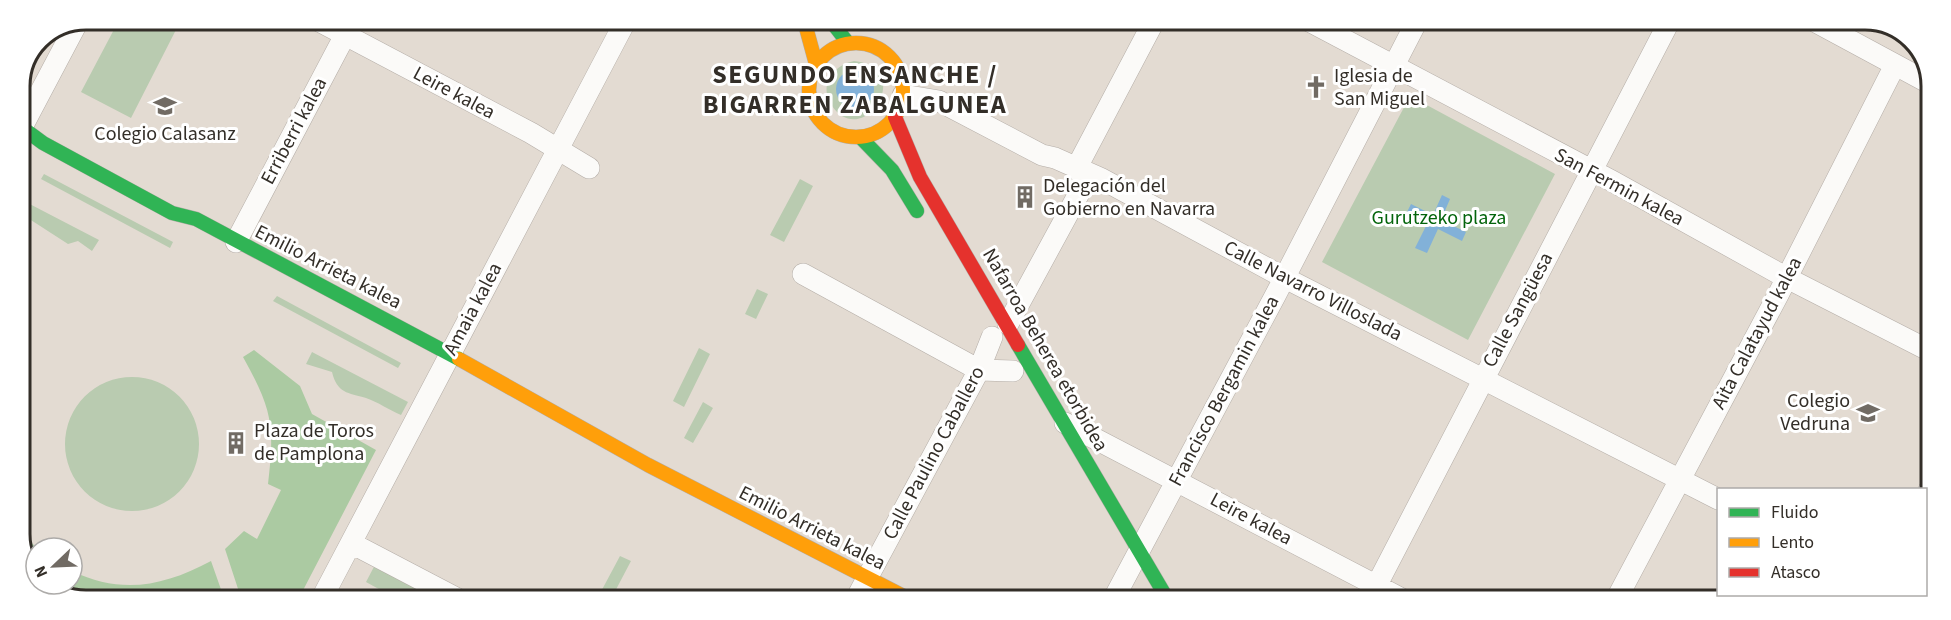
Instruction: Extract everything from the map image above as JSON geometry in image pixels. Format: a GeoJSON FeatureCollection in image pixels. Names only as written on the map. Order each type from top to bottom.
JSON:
{"type":"FeatureCollection","features":[{"type":"Feature","properties":{"kind":"main road"},"geometry":{"type":"LineString","coordinates":[[807,30],[816,64]]}},
{"type":"Feature","properties":{"kind":"main road"},"geometry":{"type":"LineString","coordinates":[[837,30],[848,44]]}},
{"type":"Feature","properties":{"kind":"main road"},"geometry":{"type":"LineString","coordinates":[[848,44],[865,44],[887,55],[897,66],[902,80],[903,95],[895,117],[880,131],[861,138],[847,137],[833,132],[822,123],[813,110],[809,95],[810,79],[816,64],[825,54],[848,44]]}},
{"type":"Feature","properties":{"kind":"main road","name":"Nafarroa Beherea etorbidea"},"geometry":{"type":"LineString","coordinates":[[895,117],[914,167],[996,330],[1016,377]]}},
{"type":"Feature","properties":{"kind":"main road","name":"Emilio Arrieta kalea"},"geometry":{"type":"LineString","coordinates":[[30,135],[172,213],[196,219],[449,354],[698,491],[892,590]]}},
{"type":"Feature","properties":{"kind":"main road"},"geometry":{"type":"LineString","coordinates":[[861,138],[892,170],[925,226]]}},
{"type":"Feature","properties":{"kind":"main road","name":"Nafarroa Beherea etorbidea"},"geometry":{"type":"LineString","coordinates":[[996,330],[1065,423],[1133,564],[1158,590]]}},
{"type":"Feature","properties":{"kind":"street","name":"Erriberri kalea"},"geometry":{"type":"LineString","coordinates":[[237,242],[347,30]]}},
{"type":"Feature","properties":{"kind":"street","name":"Leire kalea"},"geometry":{"type":"LineString","coordinates":[[354,30],[589,168]]}},
{"type":"Feature","properties":{"kind":"street","name":"Amaia kalea"},"geometry":{"type":"LineString","coordinates":[[326,590],[621,30]]}},
{"type":"Feature","properties":{"kind":"street"},"geometry":{"type":"LineString","coordinates":[[1077,167],[1149,30]]}},
{"type":"Feature","properties":{"kind":"street","name":"San Fermin kalea"},"geometry":{"type":"LineString","coordinates":[[1326,30],[1787,278],[1921,346]]}},
{"type":"Feature","properties":{"kind":"street","name":"Francisco Bergamin kalea"},"geometry":{"type":"LineString","coordinates":[[1119,590],[1285,278],[1412,30]]}},
{"type":"Feature","properties":{"kind":"street","name":"Calle Sangüesa"},"geometry":{"type":"LineString","coordinates":[[1374,590],[1665,30]]}},
{"type":"Feature","properties":{"kind":"street"},"geometry":{"type":"LineString","coordinates":[[1831,30],[1920,78]]}},
{"type":"Feature","properties":{"kind":"street"},"geometry":{"type":"LineString","coordinates":[[30,110],[72,32]]}},
{"type":"Feature","properties":{"kind":"street","name":"Aita Calatayud kalea"},"geometry":{"type":"LineString","coordinates":[[1621,590],[1787,278],[1895,65]]}},
{"type":"Feature","properties":{"kind":"street","name":"Calle Navarro Villoslada"},"geometry":{"type":"LineString","coordinates":[[903,95],[939,101],[1042,155],[1077,167],[1285,278],[1717,498]]}},
{"type":"Feature","properties":{"kind":"street","name":"Calle Paulino Caballero"},"geometry":{"type":"LineString","coordinates":[[860,590],[979,370],[996,330],[1083,186],[1083,177],[1077,167]]}},
{"type":"Feature","properties":{"kind":"street"},"geometry":{"type":"LineString","coordinates":[[803,274],[979,370],[1016,377]]}},
{"type":"Feature","properties":{"kind":"street","name":"Leire kalea"},"geometry":{"type":"LineString","coordinates":[[1065,423],[1176,479],[1367,590]]}},
{"type":"Feature","properties":{"kind":"street"},"geometry":{"type":"LineString","coordinates":[[351,543],[441,590]]}},
{"type":"Feature","properties":{"kind":"green space"},"geometry":{"type":"Polygon","coordinates":[[[114,30],[176,30],[131,118],[81,92],[114,30]]]}},
{"type":"Feature","properties":{"kind":"green space"},"geometry":{"type":"Polygon","coordinates":[[[854,61],[872,67],[882,77],[883,90],[878,103],[869,113],[857,119],[844,117],[832,106],[827,91],[827,84],[834,72],[846,63],[854,61]]]}},
{"type":"Feature","properties":{"kind":"green space","name":"Gurutzeko plaza"},"geometry":{"type":"Polygon","coordinates":[[[1410,96],[1555,174],[1468,340],[1322,262],[1410,96]]]}},
{"type":"Feature","properties":{"kind":"green space"},"geometry":{"type":"Polygon","coordinates":[[[44,174],[173,242],[170,248],[41,179],[44,174]]]}},
{"type":"Feature","properties":{"kind":"green space"},"geometry":{"type":"Polygon","coordinates":[[[800,179],[813,186],[784,242],[770,235],[800,179]]]}},
{"type":"Feature","properties":{"kind":"green space"},"geometry":{"type":"Polygon","coordinates":[[[30,204],[99,240],[92,251],[78,241],[68,244],[30,219],[30,204]]]}},
{"type":"Feature","properties":{"kind":"green space"},"geometry":{"type":"Polygon","coordinates":[[[757,289],[768,294],[756,319],[745,314],[757,289]]]}},
{"type":"Feature","properties":{"kind":"green space"},"geometry":{"type":"Polygon","coordinates":[[[277,296],[401,363],[398,368],[273,301],[277,296]]]}},
{"type":"Feature","properties":{"kind":"green space"},"geometry":{"type":"Polygon","coordinates":[[[699,348],[710,354],[684,407],[673,401],[699,348]]]}},
{"type":"Feature","properties":{"kind":"green space"},"geometry":{"type":"Polygon","coordinates":[[[254,350],[300,386],[312,414],[376,450],[303,590],[238,590],[225,549],[244,531],[257,539],[281,490],[268,484],[271,447],[269,418],[266,404],[243,357],[254,350]]]}},
{"type":"Feature","properties":{"kind":"green space"},"geometry":{"type":"Polygon","coordinates":[[[312,352],[408,402],[401,415],[344,391],[337,384],[332,372],[306,364],[312,352]]]}},
{"type":"Feature","properties":{"kind":"green space"},"geometry":{"type":"Polygon","coordinates":[[[132,377],[158,382],[180,396],[194,418],[199,444],[194,470],[180,492],[158,506],[132,511],[106,506],[84,492],[70,470],[65,444],[70,418],[84,396],[106,382],[132,377]]]}},
{"type":"Feature","properties":{"kind":"green space"},"geometry":{"type":"Polygon","coordinates":[[[703,402],[713,408],[693,443],[684,438],[703,402]]]}},
{"type":"Feature","properties":{"kind":"green space"},"geometry":{"type":"Polygon","coordinates":[[[620,556],[631,561],[616,590],[602,590],[620,556]]]}},
{"type":"Feature","properties":{"kind":"green space"},"geometry":{"type":"Polygon","coordinates":[[[211,561],[221,590],[84,590],[84,576],[108,583],[126,585],[160,581],[211,561]]]}},
{"type":"Feature","properties":{"kind":"green space"},"geometry":{"type":"Polygon","coordinates":[[[377,561],[432,590],[381,590],[366,582],[377,561]]]}},
{"type":"Feature","properties":{"kind":"water"},"geometry":{"type":"Polygon","coordinates":[[[855,70],[869,75],[874,89],[869,103],[855,108],[841,103],[836,89],[841,75],[855,70]]]}},
{"type":"Feature","properties":{"kind":"water"},"geometry":{"type":"Polygon","coordinates":[[[1442,195],[1450,199],[1441,220],[1466,232],[1462,241],[1438,229],[1427,253],[1415,248],[1426,226],[1405,216],[1411,204],[1433,215],[1442,195]]]}},
{"type":"Feature","properties":{"kind":"traffic: fast"},"geometry":{"type":"LineString","coordinates":[[838,30],[848,43]]}},
{"type":"Feature","properties":{"kind":"traffic: fast"},"geometry":{"type":"LineString","coordinates":[[30,133],[43,143],[172,213],[196,219],[459,359]]}},
{"type":"Feature","properties":{"kind":"traffic: fast"},"geometry":{"type":"LineString","coordinates":[[861,138],[892,170],[917,211]]}},
{"type":"Feature","properties":{"kind":"traffic: fast"},"geometry":{"type":"LineString","coordinates":[[1018,345],[1162,590]]}},
{"type":"Feature","properties":{"kind":"traffic: slow"},"geometry":{"type":"LineString","coordinates":[[807,30],[816,64]]}},
{"type":"Feature","properties":{"kind":"traffic: slow"},"geometry":{"type":"LineString","coordinates":[[856,43],[874,46],[889,57],[900,72],[903,90],[900,108],[889,123],[874,134],[856,137],[838,134],[823,123],[812,108],[809,90],[812,72],[823,57],[838,46],[856,43]]}},
{"type":"Feature","properties":{"kind":"traffic: slow"},"geometry":{"type":"LineString","coordinates":[[459,359],[648,465],[891,590]]}},
{"type":"Feature","properties":{"kind":"traffic: jam"},"geometry":{"type":"LineString","coordinates":[[895,117],[920,177],[1018,345]]}},
{"type":"Feature","properties":{"kind":"place","name":"Iglesia de San Miguel"},"geometry":{"type":"Point","coordinates":[1316,87]}},
{"type":"Feature","properties":{"kind":"place","name":"Colegio Calasanz"},"geometry":{"type":"Point","coordinates":[165,106]}},
{"type":"Feature","properties":{"kind":"place","name":"Delegación del Gobierno en Navarra"},"geometry":{"type":"Point","coordinates":[1025,197]}},
{"type":"Feature","properties":{"kind":"place","name":"Colegio Vedruna"},"geometry":{"type":"Point","coordinates":[1868,413]}},
{"type":"Feature","properties":{"kind":"place","name":"Plaza de Toros de Pamplona"},"geometry":{"type":"Point","coordinates":[236,443]}},
{"type":"Feature","properties":{"kind":"district","name":"SEGUNDO ENSANCHE / BIGARREN ZABALGUNEA"},"geometry":{"type":"Point","coordinates":[855,88]}}]}
